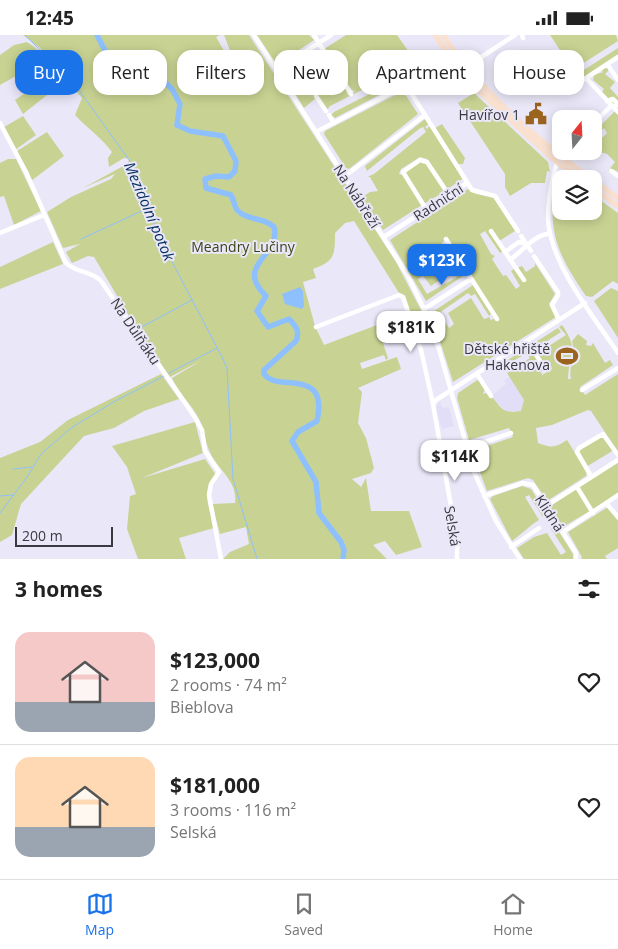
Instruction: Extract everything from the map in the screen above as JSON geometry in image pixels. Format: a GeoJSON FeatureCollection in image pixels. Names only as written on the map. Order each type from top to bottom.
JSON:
{"type":"FeatureCollection","features":[{"type":"Feature","properties":{"kind":"main road"},"geometry":{"type":"LineString","coordinates":[[435,35],[447,50]]}},
{"type":"Feature","properties":{"kind":"main road"},"geometry":{"type":"LineString","coordinates":[[443,35],[451,50]]}},
{"type":"Feature","properties":{"kind":"main road"},"geometry":{"type":"LineString","coordinates":[[484,89],[552,149]]}},
{"type":"Feature","properties":{"kind":"main road"},"geometry":{"type":"LineString","coordinates":[[484,91],[557,162],[568,170]]}},
{"type":"Feature","properties":{"kind":"main road"},"geometry":{"type":"LineString","coordinates":[[565,160],[579,170]]}},
{"type":"Feature","properties":{"kind":"main road"},"geometry":{"type":"LineString","coordinates":[[602,187],[618,198]]}},
{"type":"Feature","properties":{"kind":"main road"},"geometry":{"type":"LineString","coordinates":[[602,195],[618,206]]}},
{"type":"Feature","properties":{"kind":"street","name":"Na Nábřeží"},"geometry":{"type":"LineString","coordinates":[[254,35],[274,65]]}},
{"type":"Feature","properties":{"kind":"street"},"geometry":{"type":"LineString","coordinates":[[314,35],[351,94]]}},
{"type":"Feature","properties":{"kind":"street"},"geometry":{"type":"LineString","coordinates":[[308,50],[331,35]]}},
{"type":"Feature","properties":{"kind":"street"},"geometry":{"type":"LineString","coordinates":[[484,55],[515,35]]}},
{"type":"Feature","properties":{"kind":"street"},"geometry":{"type":"LineString","coordinates":[[602,117],[615,108],[586,78],[618,57]]}},
{"type":"Feature","properties":{"kind":"street"},"geometry":{"type":"LineString","coordinates":[[607,64],[618,80]]}},
{"type":"Feature","properties":{"kind":"street","name":"Na Nábřeží"},"geometry":{"type":"LineString","coordinates":[[293,95],[408,276],[424,309],[452,391],[467,447],[484,496],[511,547],[520,559]]}},
{"type":"Feature","properties":{"kind":"street"},"geometry":{"type":"LineString","coordinates":[[316,132],[387,95]]}},
{"type":"Feature","properties":{"kind":"street"},"geometry":{"type":"LineString","coordinates":[[412,95],[474,192],[495,196],[520,233],[558,292],[552,305],[559,320]]}},
{"type":"Feature","properties":{"kind":"street"},"geometry":{"type":"LineString","coordinates":[[316,96],[334,123]]}},
{"type":"Feature","properties":{"kind":"street"},"geometry":{"type":"LineString","coordinates":[[345,176],[425,115]]}},
{"type":"Feature","properties":{"kind":"street","name":"Na Důlňáku"},"geometry":{"type":"LineString","coordinates":[[0,123],[26,172],[66,263],[76,270],[94,275],[102,281],[198,422],[205,451],[219,472],[211,484],[209,495],[221,559]]}},
{"type":"Feature","properties":{"kind":"street"},"geometry":{"type":"LineString","coordinates":[[426,209],[403,172],[420,160],[424,160],[449,195]]}},
{"type":"Feature","properties":{"kind":"street"},"geometry":{"type":"LineString","coordinates":[[557,162],[550,200],[550,233],[562,265],[618,353]]}},
{"type":"Feature","properties":{"kind":"street"},"geometry":{"type":"LineString","coordinates":[[611,171],[618,176]]}},
{"type":"Feature","properties":{"kind":"street","name":"Radniční"},"geometry":{"type":"LineString","coordinates":[[384,237],[467,183]]}},
{"type":"Feature","properties":{"kind":"street"},"geometry":{"type":"LineString","coordinates":[[0,233],[44,215]]}},
{"type":"Feature","properties":{"kind":"street"},"geometry":{"type":"LineString","coordinates":[[491,231],[524,280]]}},
{"type":"Feature","properties":{"kind":"street"},"geometry":{"type":"LineString","coordinates":[[510,260],[524,249],[526,244],[536,234],[550,233]]}},
{"type":"Feature","properties":{"kind":"street"},"geometry":{"type":"LineString","coordinates":[[446,239],[497,319]]}},
{"type":"Feature","properties":{"kind":"street"},"geometry":{"type":"LineString","coordinates":[[505,252],[520,242],[526,244]]}},
{"type":"Feature","properties":{"kind":"street"},"geometry":{"type":"LineString","coordinates":[[424,309],[471,279]]}},
{"type":"Feature","properties":{"kind":"street","name":"Selská"},"geometry":{"type":"LineString","coordinates":[[316,327],[399,295],[403,297],[421,350],[433,404],[457,539],[457,559]]}},
{"type":"Feature","properties":{"kind":"street"},"geometry":{"type":"LineString","coordinates":[[433,404],[585,303]]}},
{"type":"Feature","properties":{"kind":"street"},"geometry":{"type":"LineString","coordinates":[[527,341],[546,370]]}},
{"type":"Feature","properties":{"kind":"street"},"geometry":{"type":"LineString","coordinates":[[582,390],[618,368]]}},
{"type":"Feature","properties":{"kind":"street"},"geometry":{"type":"LineString","coordinates":[[477,374],[491,395]]}},
{"type":"Feature","properties":{"kind":"street"},"geometry":{"type":"LineString","coordinates":[[467,447],[511,433]]}},
{"type":"Feature","properties":{"kind":"street"},"geometry":{"type":"LineString","coordinates":[[591,476],[577,450],[603,435],[618,455]]}},
{"type":"Feature","properties":{"kind":"street"},"geometry":{"type":"LineString","coordinates":[[546,506],[618,460]]}},
{"type":"Feature","properties":{"kind":"street","name":"Klidná"},"geometry":{"type":"LineString","coordinates":[[484,496],[523,483],[533,485],[576,553],[576,559]]}},
{"type":"Feature","properties":{"kind":"street"},"geometry":{"type":"LineString","coordinates":[[577,487],[593,513]]}},
{"type":"Feature","properties":{"kind":"street"},"geometry":{"type":"LineString","coordinates":[[563,532],[618,495]]}},
{"type":"Feature","properties":{"kind":"street"},"geometry":{"type":"LineString","coordinates":[[606,503],[618,517]]}},
{"type":"Feature","properties":{"kind":"street"},"geometry":{"type":"LineString","coordinates":[[511,547],[539,527]]}},
{"type":"Feature","properties":{"kind":"shaded area"},"geometry":{"type":"Polygon","coordinates":[[[510,377],[524,400],[521,411],[505,411],[491,396],[506,384],[504,380],[510,377]]]}},
{"type":"Feature","properties":{"kind":"shaded area"},"geometry":{"type":"Polygon","coordinates":[[[440,402],[442,408],[449,407],[454,426],[442,429],[435,408],[440,402]]]}},
{"type":"Feature","properties":{"kind":"green space","name":"Meandry Lučiny"},"geometry":{"type":"Polygon","coordinates":[[[23,35],[220,35],[216,37],[224,50],[177,50],[177,95],[264,95],[264,58],[274,74],[274,95],[288,95],[396,262],[421,310],[423,317],[413,320],[405,296],[399,293],[354,221],[345,223],[335,233],[334,252],[330,260],[313,269],[316,278],[303,282],[315,326],[324,345],[377,325],[388,358],[386,360],[384,355],[360,363],[362,369],[397,357],[401,369],[358,388],[362,392],[358,423],[366,438],[374,468],[371,473],[352,479],[361,487],[366,478],[371,511],[409,511],[422,547],[396,555],[385,541],[373,545],[387,559],[223,559],[230,552],[249,544],[246,527],[220,534],[212,504],[235,503],[233,488],[209,450],[198,417],[172,378],[202,360],[170,377],[143,337],[143,332],[140,333],[135,326],[94,257],[88,256],[72,263],[66,252],[80,244],[63,248],[47,212],[71,197],[111,179],[115,174],[83,188],[127,164],[130,159],[124,158],[109,167],[108,158],[112,152],[75,115],[82,98],[79,95],[83,95],[83,50],[41,50],[23,35]]]}},
{"type":"Feature","properties":{"kind":"green space","name":"Meandry Lučiny"},"geometry":{"type":"Polygon","coordinates":[[[224,35],[249,35],[259,50],[230,50],[224,35]]]}},
{"type":"Feature","properties":{"kind":"green space"},"geometry":{"type":"Polygon","coordinates":[[[257,35],[309,35],[314,40],[299,50],[274,50],[274,60],[257,35]]]}},
{"type":"Feature","properties":{"kind":"green space"},"geometry":{"type":"Polygon","coordinates":[[[346,35],[397,35],[408,50],[358,50],[358,92],[330,106],[327,110],[316,98],[304,108],[296,95],[348,95],[355,92],[348,85],[348,50],[324,49],[346,35]]]}},
{"type":"Feature","properties":{"kind":"green space"},"geometry":{"type":"Polygon","coordinates":[[[550,35],[616,35],[618,41],[584,63],[584,50],[560,50],[550,35]]]}},
{"type":"Feature","properties":{"kind":"green space","name":"Meandry Lučiny"},"geometry":{"type":"Polygon","coordinates":[[[27,42],[37,49],[15,50],[15,77],[0,85],[0,55],[14,45],[27,42]]]}},
{"type":"Feature","properties":{"kind":"green space"},"geometry":{"type":"Polygon","coordinates":[[[618,48],[618,55],[584,77],[584,70],[618,48]]]}},
{"type":"Feature","properties":{"kind":"green space"},"geometry":{"type":"Polygon","coordinates":[[[607,66],[610,69],[605,74],[615,82],[610,88],[618,97],[618,109],[602,92],[604,89],[593,80],[594,75],[603,72],[601,70],[607,66]]]}},
{"type":"Feature","properties":{"kind":"green space","name":"Meandry Lučiny"},"geometry":{"type":"Polygon","coordinates":[[[22,95],[47,95],[23,114],[15,100],[22,95]]]}},
{"type":"Feature","properties":{"kind":"green space"},"geometry":{"type":"Polygon","coordinates":[[[367,95],[379,95],[335,118],[331,115],[367,95]]]}},
{"type":"Feature","properties":{"kind":"green space"},"geometry":{"type":"Polygon","coordinates":[[[395,95],[406,95],[418,114],[349,169],[346,168],[324,134],[325,131],[395,95]]]}},
{"type":"Feature","properties":{"kind":"green space"},"geometry":{"type":"Polygon","coordinates":[[[471,95],[476,95],[548,162],[550,172],[547,171],[545,183],[531,183],[510,196],[505,187],[505,174],[458,103],[471,95]]]}},
{"type":"Feature","properties":{"kind":"green space"},"geometry":{"type":"Polygon","coordinates":[[[615,111],[618,114],[618,172],[613,169],[610,173],[608,171],[615,162],[607,154],[602,152],[602,138],[607,133],[604,128],[602,130],[602,124],[615,111]]]}},
{"type":"Feature","properties":{"kind":"green space"},"geometry":{"type":"Polygon","coordinates":[[[23,116],[36,135],[15,150],[4,127],[23,116]]]}},
{"type":"Feature","properties":{"kind":"green space"},"geometry":{"type":"Polygon","coordinates":[[[425,119],[429,124],[425,127],[427,129],[430,125],[464,178],[446,190],[427,159],[420,157],[401,169],[399,174],[403,175],[422,205],[383,230],[362,197],[370,192],[378,191],[370,177],[367,177],[374,174],[426,132],[423,127],[367,171],[365,166],[425,119]]]}},
{"type":"Feature","properties":{"kind":"green space"},"geometry":{"type":"Polygon","coordinates":[[[442,124],[465,158],[463,164],[457,164],[435,128],[442,124]]]}},
{"type":"Feature","properties":{"kind":"green space"},"geometry":{"type":"Polygon","coordinates":[[[47,132],[64,156],[31,181],[17,151],[47,132]]]}},
{"type":"Feature","properties":{"kind":"green space"},"geometry":{"type":"Polygon","coordinates":[[[8,159],[16,159],[41,211],[14,225],[4,196],[0,197],[0,163],[8,159]]]}},
{"type":"Feature","properties":{"kind":"green space"},"geometry":{"type":"Polygon","coordinates":[[[419,162],[425,162],[445,191],[424,204],[405,174],[406,171],[419,162]]]}},
{"type":"Feature","properties":{"kind":"green space"},"geometry":{"type":"Polygon","coordinates":[[[468,189],[476,194],[493,197],[515,231],[499,241],[503,251],[500,253],[485,231],[480,234],[491,254],[495,256],[492,259],[503,276],[506,275],[516,289],[520,286],[511,271],[514,269],[523,281],[517,268],[522,266],[526,272],[535,266],[535,263],[555,294],[549,304],[556,317],[453,382],[431,313],[473,285],[486,306],[445,239],[441,245],[444,246],[440,251],[453,271],[431,286],[423,276],[418,279],[427,294],[457,277],[455,272],[459,269],[445,247],[447,246],[466,274],[426,301],[390,240],[468,189]],[[468,293],[439,313],[449,328],[454,324],[448,313],[471,298],[484,319],[490,317],[490,320],[494,319],[491,314],[489,316],[475,294],[471,296],[468,293]]]}},
{"type":"Feature","properties":{"kind":"green space"},"geometry":{"type":"Polygon","coordinates":[[[602,202],[618,213],[618,284],[613,281],[592,297],[586,296],[560,252],[553,220],[602,220],[602,202]]]}},
{"type":"Feature","properties":{"kind":"green space"},"geometry":{"type":"Polygon","coordinates":[[[53,242],[63,264],[0,289],[0,267],[53,242]]]}},
{"type":"Feature","properties":{"kind":"green space"},"geometry":{"type":"Polygon","coordinates":[[[611,288],[618,291],[618,338],[594,301],[611,288]]]}},
{"type":"Feature","properties":{"kind":"green space"},"geometry":{"type":"Polygon","coordinates":[[[562,325],[571,341],[572,347],[568,379],[571,379],[570,371],[573,351],[572,341],[578,334],[587,341],[586,345],[591,346],[593,343],[605,363],[610,360],[613,365],[580,387],[585,395],[618,374],[618,452],[591,411],[588,410],[552,425],[536,428],[538,443],[553,446],[567,440],[587,472],[586,476],[547,501],[533,480],[528,478],[487,491],[472,451],[513,437],[509,428],[469,440],[457,398],[458,393],[479,379],[485,389],[483,394],[487,393],[504,410],[521,411],[524,400],[507,373],[530,358],[527,354],[510,364],[503,371],[499,366],[529,346],[543,368],[542,375],[552,369],[551,366],[545,367],[531,345],[558,328],[561,332],[538,347],[541,351],[566,335],[559,327],[562,325]]]}},
{"type":"Feature","properties":{"kind":"green space"},"geometry":{"type":"Polygon","coordinates":[[[161,374],[179,399],[144,411],[114,428],[84,436],[21,504],[12,535],[0,542],[0,458],[40,442],[68,420],[161,374]]]}},
{"type":"Feature","properties":{"kind":"green space"},"geometry":{"type":"Polygon","coordinates":[[[195,422],[203,453],[142,478],[205,459],[216,475],[208,487],[207,494],[214,528],[179,538],[186,559],[138,559],[127,529],[130,496],[136,494],[127,467],[112,446],[195,422]]]}},
{"type":"Feature","properties":{"kind":"green space"},"geometry":{"type":"Polygon","coordinates":[[[601,435],[614,450],[586,467],[579,451],[601,435]]]}},
{"type":"Feature","properties":{"kind":"green space"},"geometry":{"type":"Polygon","coordinates":[[[618,462],[618,494],[563,527],[550,506],[618,462]]]}},
{"type":"Feature","properties":{"kind":"green space"},"geometry":{"type":"Polygon","coordinates":[[[522,486],[531,489],[547,514],[543,517],[529,495],[525,497],[539,520],[512,541],[490,499],[493,496],[522,486]]]}},
{"type":"Feature","properties":{"kind":"green space"},"geometry":{"type":"Polygon","coordinates":[[[608,507],[618,521],[618,548],[605,556],[607,559],[581,559],[582,557],[568,532],[608,507]]]}},
{"type":"Feature","properties":{"kind":"green space"},"geometry":{"type":"Polygon","coordinates":[[[556,527],[573,554],[573,559],[524,559],[517,548],[534,537],[547,533],[561,555],[566,552],[551,529],[556,527]]]}},
{"type":"Feature","properties":{"kind":"water"},"geometry":{"type":"Polygon","coordinates":[[[300,287],[303,291],[304,306],[302,309],[285,304],[282,294],[300,287]]]}},
{"type":"Feature","properties":{"kind":"waterway","name":"Mezidolní potok"},"geometry":{"type":"LineString","coordinates":[[25,35],[76,86],[129,160],[142,186],[158,235],[227,368],[233,479],[257,559]]}},
{"type":"Feature","properties":{"kind":"waterway"},"geometry":{"type":"LineString","coordinates":[[97,35],[114,64],[124,72],[133,75],[158,75],[172,89],[180,104],[177,125],[190,131],[223,136],[236,161],[235,171],[229,177],[216,176],[205,179],[206,188],[231,195],[237,210],[241,213],[274,227],[275,237],[256,268],[254,276],[257,285],[266,296],[257,311],[268,327],[289,319],[295,326],[298,334],[296,341],[264,370],[264,374],[279,382],[309,387],[316,393],[319,404],[317,421],[298,432],[292,441],[316,482],[319,513],[341,542],[344,550],[343,559]]}},
{"type":"Feature","properties":{"kind":"waterway"},"geometry":{"type":"LineString","coordinates":[[81,239],[146,209]]}},
{"type":"Feature","properties":{"kind":"waterway","name":"Mezidolní potok"},"geometry":{"type":"LineString","coordinates":[[138,329],[192,300]]}},
{"type":"Feature","properties":{"kind":"waterway"},"geometry":{"type":"LineString","coordinates":[[169,373],[217,348]]}},
{"type":"Feature","properties":{"kind":"waterway"},"geometry":{"type":"LineString","coordinates":[[0,513],[27,477],[41,454],[71,428],[117,400],[164,376]]}},
{"type":"Feature","properties":{"kind":"waterway"},"geometry":{"type":"LineString","coordinates":[[13,469],[32,467]]}},
{"type":"Feature","properties":{"kind":"waterway"},"geometry":{"type":"LineString","coordinates":[[0,496],[14,495]]}},
{"type":"Feature","properties":{"kind":"place","name":"Havířov 1"},"geometry":{"type":"Point","coordinates":[536,114]}},
{"type":"Feature","properties":{"kind":"place","name":"Dětské hřiště Hakenova"},"geometry":{"type":"Point","coordinates":[567,356]}}]}
